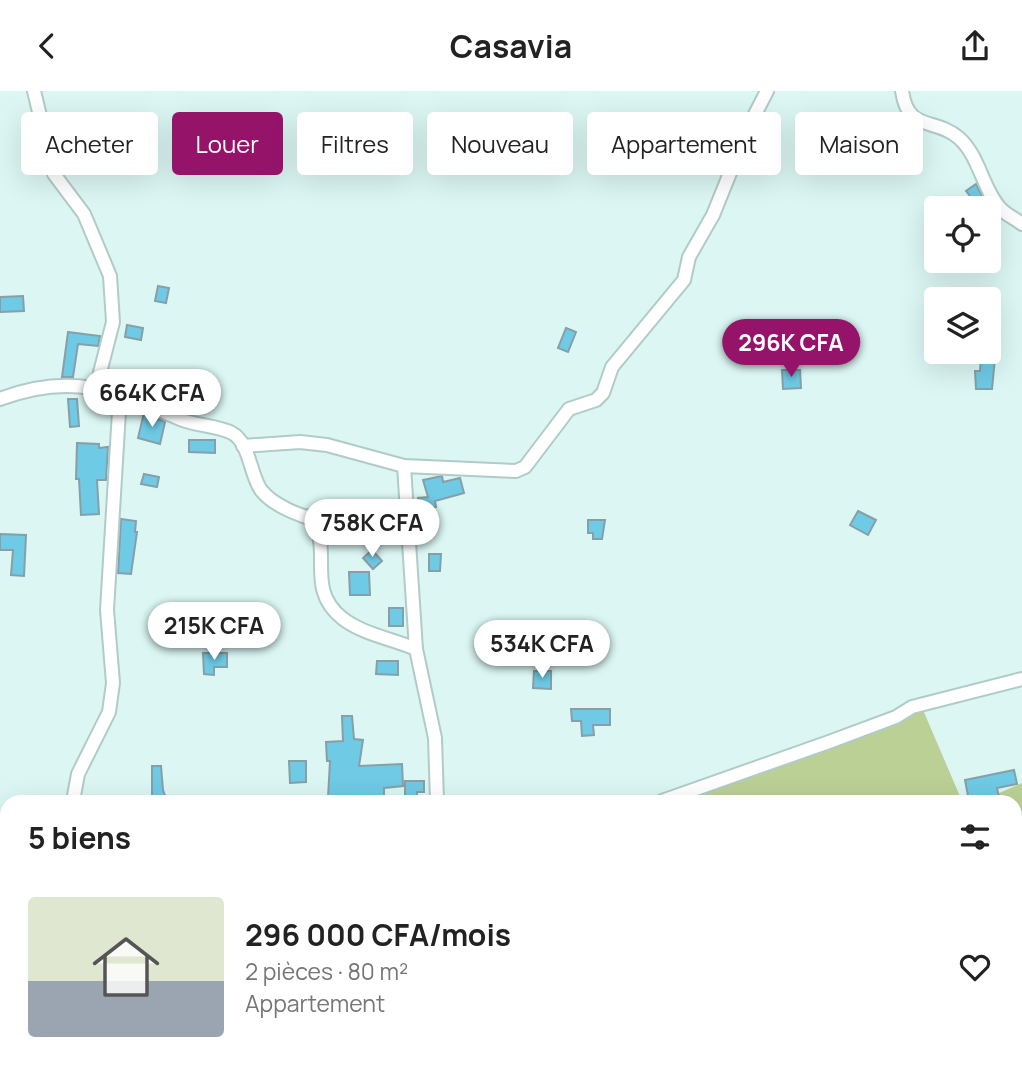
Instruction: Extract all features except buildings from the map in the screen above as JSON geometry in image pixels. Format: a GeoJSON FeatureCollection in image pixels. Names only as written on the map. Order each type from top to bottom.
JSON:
{"type":"FeatureCollection","features":[{"type":"Feature","properties":{"kind":"street"},"geometry":{"type":"LineString","coordinates":[[34,91],[54,174],[84,214],[110,276],[113,323],[96,388]]}},
{"type":"Feature","properties":{"kind":"street"},"geometry":{"type":"LineString","coordinates":[[243,446],[300,442],[327,445],[404,466],[516,471],[525,467],[569,409],[596,400],[603,393],[612,367],[684,280],[689,257],[713,215],[748,126],[767,91]]}},
{"type":"Feature","properties":{"kind":"street"},"geometry":{"type":"LineString","coordinates":[[902,91],[904,104],[919,122],[948,128],[965,144],[1000,209],[1022,224]]}},
{"type":"Feature","properties":{"kind":"street"},"geometry":{"type":"LineString","coordinates":[[0,399],[48,384],[96,388],[182,420],[232,433],[243,446],[261,490],[276,503],[342,530]]}},
{"type":"Feature","properties":{"kind":"street"},"geometry":{"type":"LineString","coordinates":[[74,795],[78,774],[109,712],[113,683],[107,610],[120,395]]}},
{"type":"Feature","properties":{"kind":"street"},"geometry":{"type":"LineString","coordinates":[[404,466],[416,649],[436,751],[437,795]]}},
{"type":"Feature","properties":{"kind":"street"},"geometry":{"type":"LineString","coordinates":[[309,516],[318,526],[320,535],[320,586],[324,599],[340,617],[355,627],[416,649]]}},
{"type":"Feature","properties":{"kind":"street"},"geometry":{"type":"LineString","coordinates":[[679,795],[896,717],[912,706],[1022,679]]}},
{"type":"Feature","properties":{"kind":"green space"},"geometry":{"type":"Polygon","coordinates":[[[923,710],[959,795],[691,795],[923,710]]]}},
{"type":"Feature","properties":{"kind":"green space"},"geometry":{"type":"Polygon","coordinates":[[[1022,783],[1022,795],[995,795],[1022,783]]]}}]}
